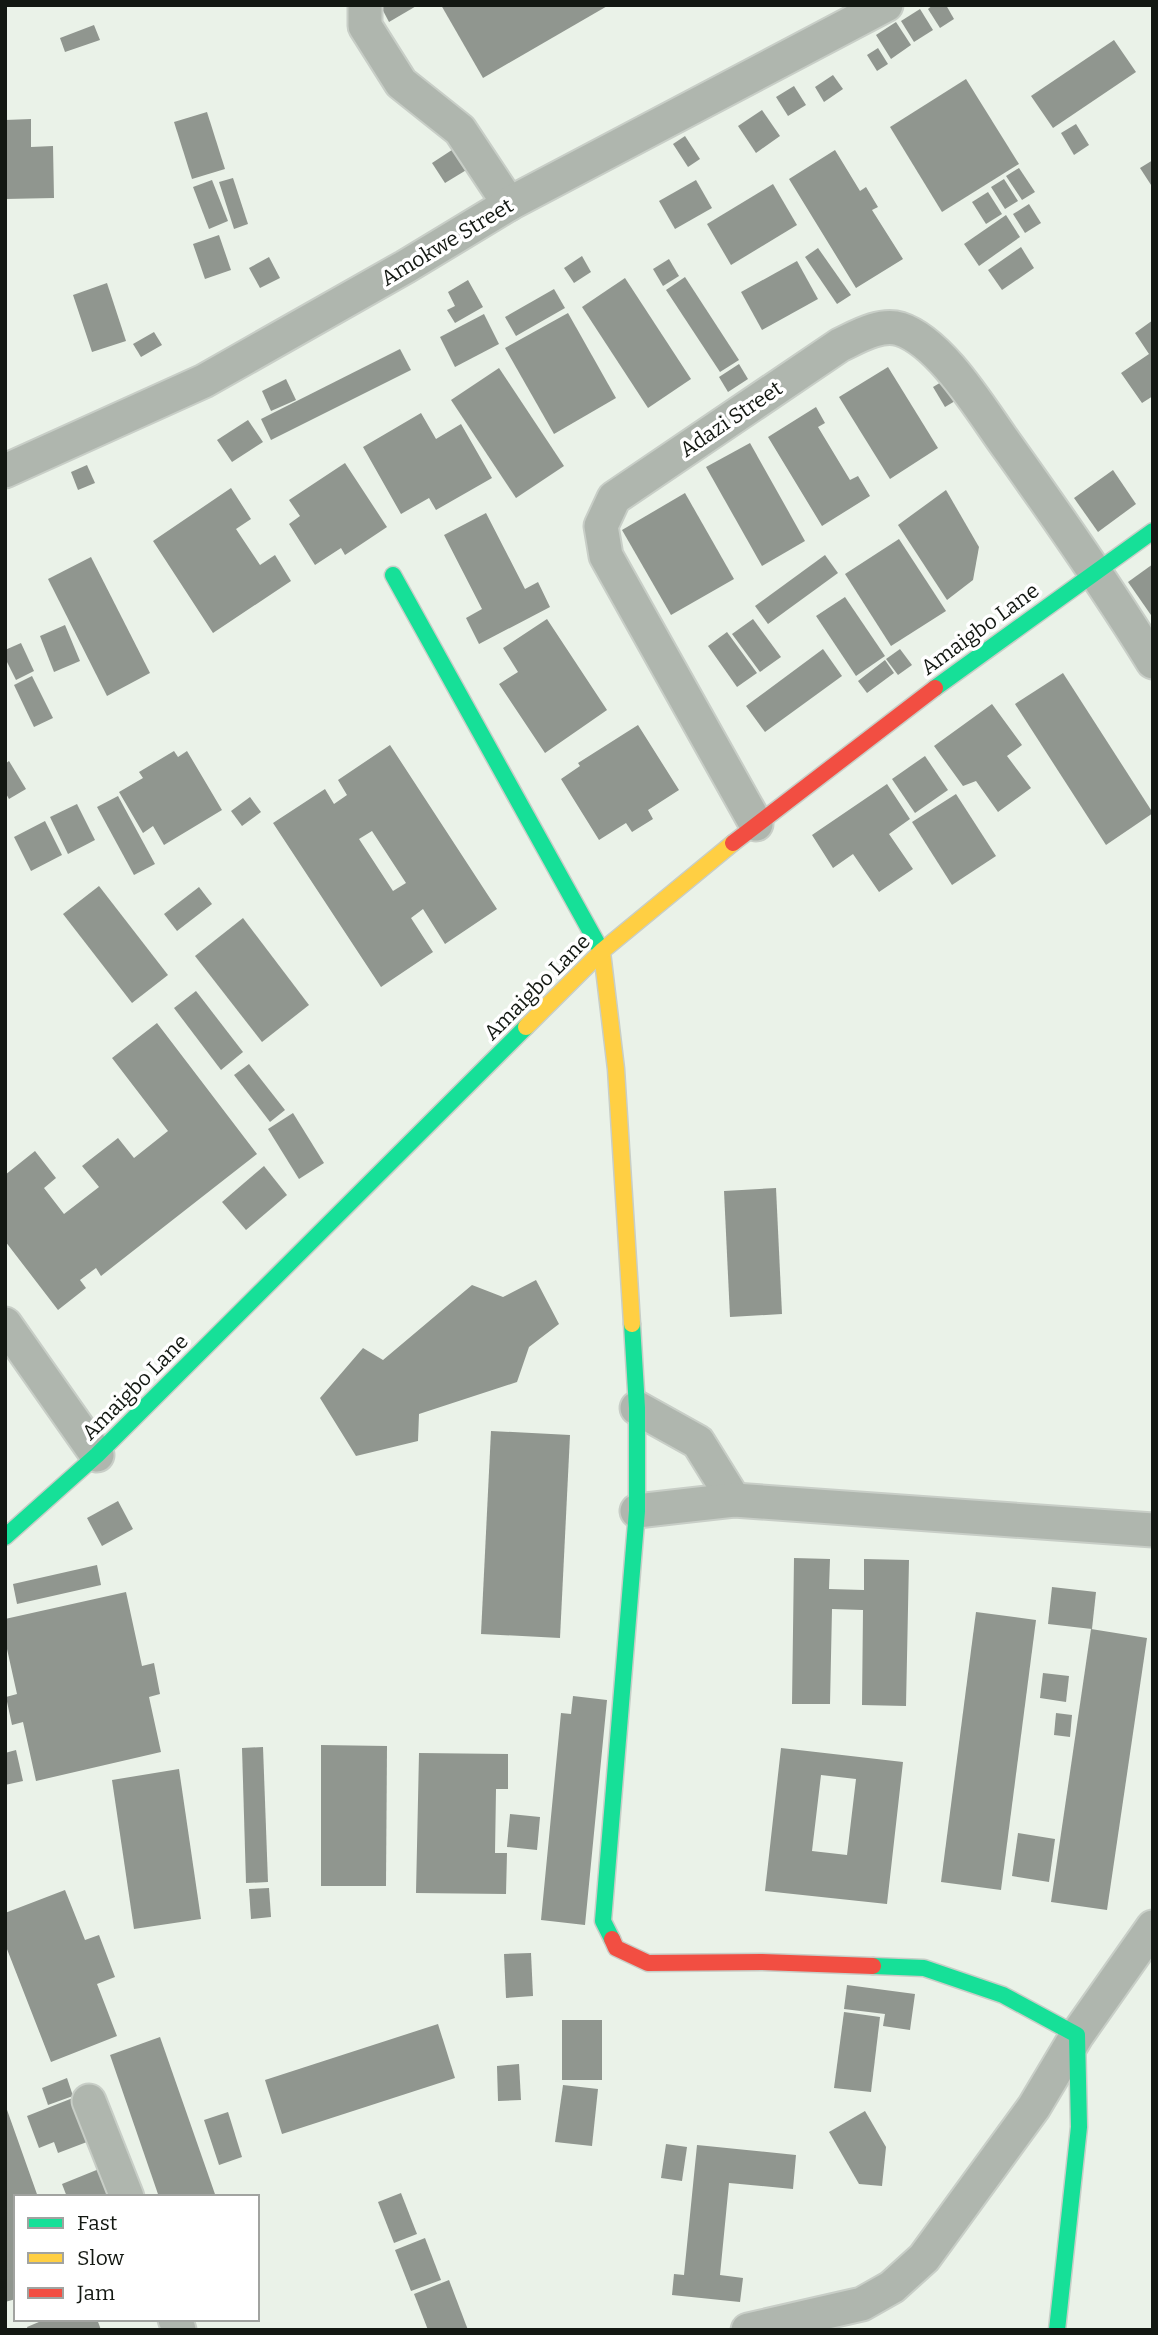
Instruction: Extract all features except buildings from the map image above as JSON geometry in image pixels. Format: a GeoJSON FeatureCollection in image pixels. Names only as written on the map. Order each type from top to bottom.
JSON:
{"type":"FeatureCollection","features":[{"type":"Feature","properties":{"kind":"street"},"geometry":{"type":"LineString","coordinates":[[365,5],[365,26],[401,83],[460,130],[509,204]]}},
{"type":"Feature","properties":{"kind":"street","name":"Amokwe Street"},"geometry":{"type":"LineString","coordinates":[[5,471],[204,381],[509,204],[886,5]]}},
{"type":"Feature","properties":{"kind":"street","name":"Adazi Street"},"geometry":{"type":"LineString","coordinates":[[756,824],[606,556],[601,526],[614,498],[840,345],[873,330],[899,329],[925,344],[954,373],[1097,570],[1153,662]]}},
{"type":"Feature","properties":{"kind":"street","name":"Amaigbo Lane"},"geometry":{"type":"LineString","coordinates":[[5,1537],[96,1455],[602,951],[756,824],[986,649],[1153,531]]}},
{"type":"Feature","properties":{"kind":"street"},"geometry":{"type":"LineString","coordinates":[[393,575],[602,951],[616,1069],[637,1408],[637,1511],[603,1921],[616,1948],[648,1963],[762,1962],[924,1968],[1003,1995],[1077,2035]]}},
{"type":"Feature","properties":{"kind":"street"},"geometry":{"type":"LineString","coordinates":[[5,1324],[96,1455]]}},
{"type":"Feature","properties":{"kind":"street"},"geometry":{"type":"LineString","coordinates":[[637,1408],[698,1442],[734,1500]]}},
{"type":"Feature","properties":{"kind":"street"},"geometry":{"type":"LineString","coordinates":[[637,1511],[734,1500],[1153,1530]]}},
{"type":"Feature","properties":{"kind":"street"},"geometry":{"type":"LineString","coordinates":[[748,2330],[862,2304],[892,2287],[924,2258],[1034,2107],[1077,2035],[1153,1927]]}},
{"type":"Feature","properties":{"kind":"street"},"geometry":{"type":"LineString","coordinates":[[1058,2330],[1079,2127],[1077,2035]]}},
{"type":"Feature","properties":{"kind":"street"},"geometry":{"type":"LineString","coordinates":[[89,2101],[126,2195]]}},
{"type":"Feature","properties":{"kind":"traffic: fast"},"geometry":{"type":"LineString","coordinates":[[935,688],[1153,531]]}},
{"type":"Feature","properties":{"kind":"traffic: fast"},"geometry":{"type":"LineString","coordinates":[[393,575],[602,952]]}},
{"type":"Feature","properties":{"kind":"traffic: fast"},"geometry":{"type":"LineString","coordinates":[[5,1537],[97,1455],[526,1027]]}},
{"type":"Feature","properties":{"kind":"traffic: fast"},"geometry":{"type":"LineString","coordinates":[[612,1939],[603,1921],[637,1511],[637,1408],[632,1324]]}},
{"type":"Feature","properties":{"kind":"traffic: fast"},"geometry":{"type":"LineString","coordinates":[[873,1966],[924,1968],[1003,1995],[1077,2035],[1079,2127],[1057,2330]]}},
{"type":"Feature","properties":{"kind":"traffic: slow"},"geometry":{"type":"LineString","coordinates":[[526,1027],[602,951],[733,843]]}},
{"type":"Feature","properties":{"kind":"traffic: slow"},"geometry":{"type":"LineString","coordinates":[[602,952],[616,1069],[632,1324]]}},
{"type":"Feature","properties":{"kind":"traffic: jam"},"geometry":{"type":"LineString","coordinates":[[733,843],[935,688]]}},
{"type":"Feature","properties":{"kind":"traffic: jam"},"geometry":{"type":"LineString","coordinates":[[612,1939],[616,1948],[648,1963],[762,1962],[873,1966]]}}]}
